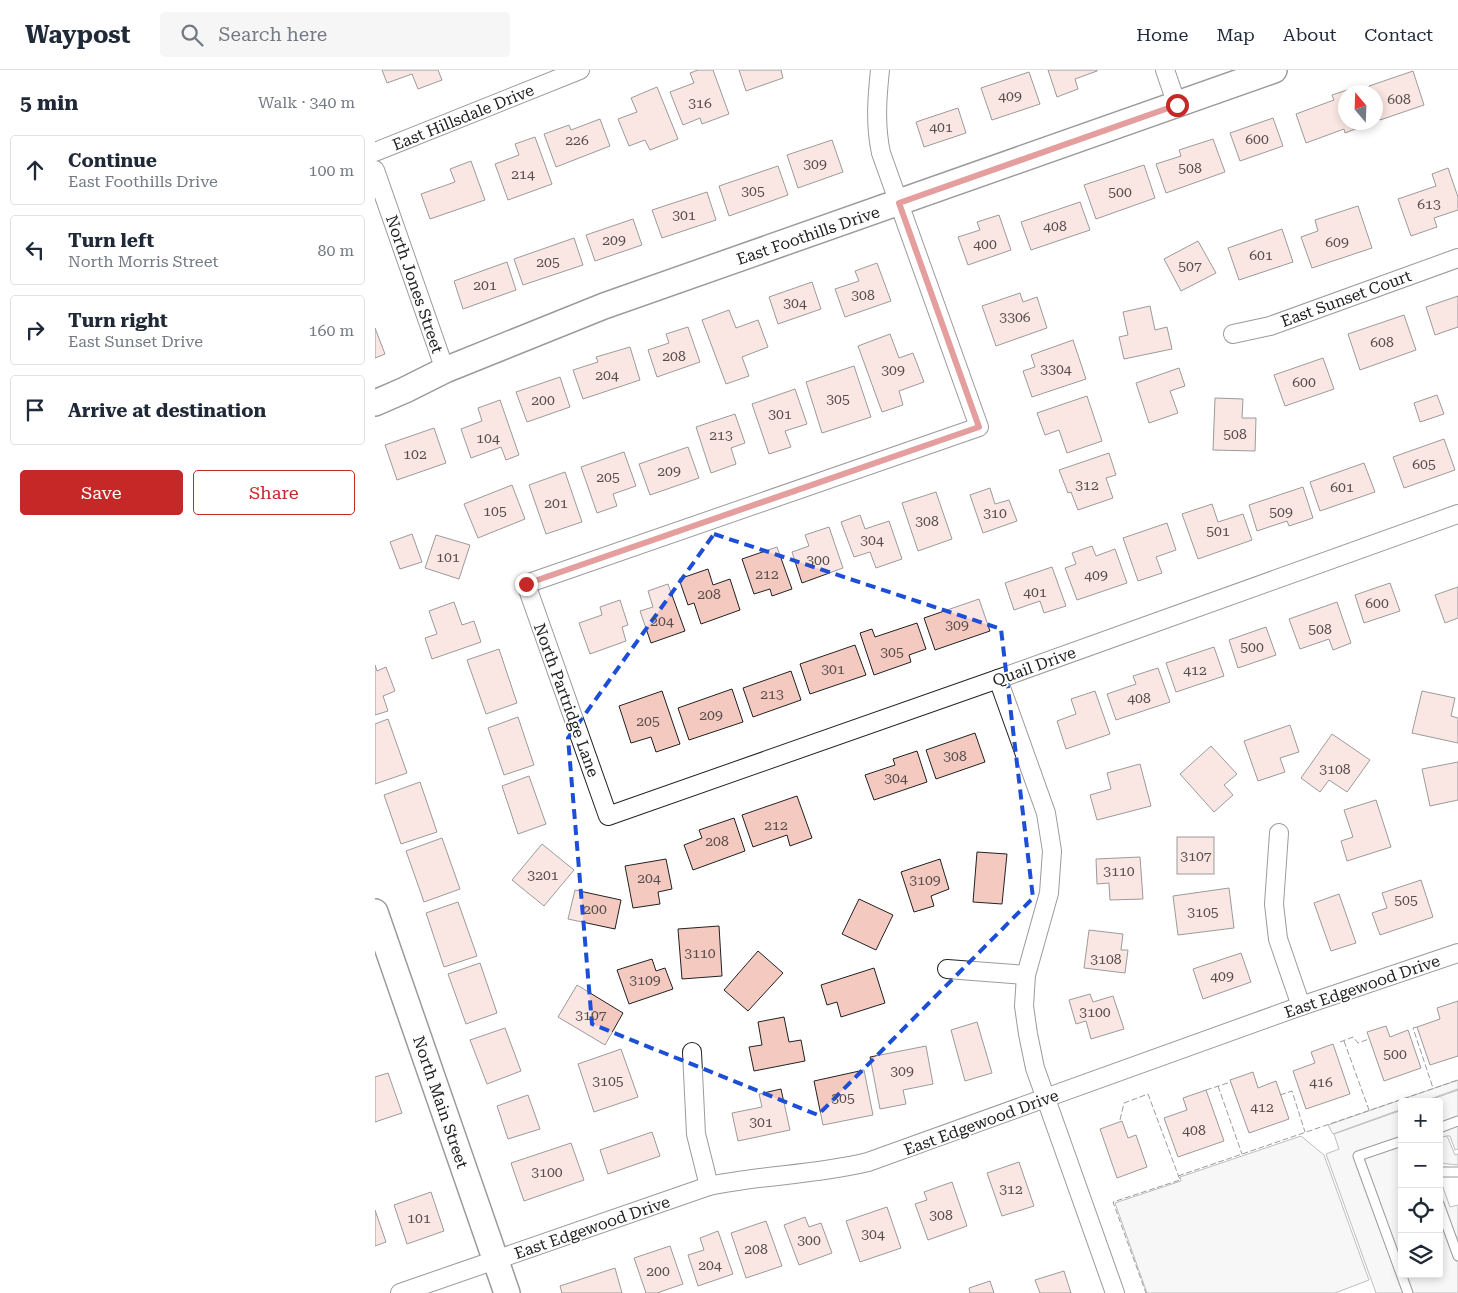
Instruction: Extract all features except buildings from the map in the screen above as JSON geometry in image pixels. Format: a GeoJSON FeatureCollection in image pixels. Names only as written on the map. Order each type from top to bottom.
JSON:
{"type":"FeatureCollection","features":[{"type":"Feature","properties":{"kind":"street","name":"East Hillsdale Drive"},"geometry":{"type":"LineString","coordinates":[[375,152],[580,70]]}},
{"type":"Feature","properties":{"kind":"street"},"geometry":{"type":"LineString","coordinates":[[880,70],[877,134],[881,153],[899,203]]}},
{"type":"Feature","properties":{"kind":"street"},"geometry":{"type":"LineString","coordinates":[[1165,70],[1177,105]]}},
{"type":"Feature","properties":{"kind":"street","name":"East Foothills Drive"},"geometry":{"type":"LineString","coordinates":[[375,403],[445,370],[604,306],[1274,70]]}},
{"type":"Feature","properties":{"kind":"street","name":"North Jones Street"},"geometry":{"type":"LineString","coordinates":[[375,170],[445,370]]}},
{"type":"Feature","properties":{"kind":"street","name":"North Partridge Lane"},"geometry":{"type":"LineString","coordinates":[[609,816],[526,584],[979,427],[899,203]]}},
{"type":"Feature","properties":{"kind":"street","name":"East Sunset Court"},"geometry":{"type":"LineString","coordinates":[[1233,334],[1269,326],[1458,258]]}},
{"type":"Feature","properties":{"kind":"street","name":"Quail Drive"},"geometry":{"type":"LineString","coordinates":[[609,816],[1458,514]]}},
{"type":"Feature","properties":{"kind":"street"},"geometry":{"type":"LineString","coordinates":[[998,679],[1045,813],[1052,851],[1049,894],[1025,975],[1024,1006],[1027,1034],[1045,1099],[1115,1293]]}},
{"type":"Feature","properties":{"kind":"street"},"geometry":{"type":"LineString","coordinates":[[1279,833],[1274,904],[1279,939],[1301,1006]]}},
{"type":"Feature","properties":{"kind":"street","name":"North Main Street"},"geometry":{"type":"LineString","coordinates":[[375,912],[507,1293]]}},
{"type":"Feature","properties":{"kind":"street","name":"East Edgewood Drive"},"geometry":{"type":"LineString","coordinates":[[400,1293],[709,1186],[741,1179],[840,1169],[868,1162],[1301,1006],[1458,953]]}},
{"type":"Feature","properties":{"kind":"street"},"geometry":{"type":"LineString","coordinates":[[947,969],[1025,975]]}},
{"type":"Feature","properties":{"kind":"street"},"geometry":{"type":"LineString","coordinates":[[691,1052],[696,1134],[709,1186]]}},
{"type":"Feature","properties":{"kind":"lane"},"geometry":{"type":"LineString","coordinates":[[1443,1127],[1458,1121]]}},
{"type":"Feature","properties":{"kind":"lane"},"geometry":{"type":"LineString","coordinates":[[1398,1142],[1358,1156],[1408,1293]]}},
{"type":"Feature","properties":{"kind":"lane"},"geometry":{"type":"LineString","coordinates":[[1443,1172],[1458,1172]]}},
{"type":"Feature","properties":{"kind":"lane"},"geometry":{"type":"LineString","coordinates":[[1443,1215],[1458,1256]]}},
{"type":"Feature","properties":{"kind":"highlighted area"},"geometry":{"type":"Polygon","coordinates":[[[714,534],[1001,629],[1033,898],[818,1115],[592,1024],[568,738],[714,534]]]}},
{"type":"Feature","properties":{"kind":"shaded area"},"geometry":{"type":"Polygon","coordinates":[[[1458,1080],[1458,1089],[1433,1098],[1406,1098],[1458,1080]]]}},
{"type":"Feature","properties":{"kind":"shaded area"},"geometry":{"type":"Polygon","coordinates":[[[1458,1090],[1458,1149],[1455,1150],[1450,1136],[1443,1137],[1443,1098],[1435,1098],[1458,1090]]]}},
{"type":"Feature","properties":{"kind":"shaded area"},"geometry":{"type":"Polygon","coordinates":[[[1398,1101],[1398,1110],[1333,1134],[1328,1125],[1398,1101]]]}},
{"type":"Feature","properties":{"kind":"shaded area"},"geometry":{"type":"Polygon","coordinates":[[[1398,1111],[1398,1278],[1443,1278],[1443,1187],[1450,1207],[1458,1205],[1458,1293],[1376,1293],[1326,1154],[1339,1149],[1334,1134],[1398,1111]]]}},
{"type":"Feature","properties":{"kind":"shaded area"},"geometry":{"type":"Polygon","coordinates":[[[1301,1136],[1324,1155],[1369,1280],[1335,1293],[1147,1293],[1115,1203],[1181,1181],[1180,1177],[1301,1136]]]}},
{"type":"Feature","properties":{"kind":"shaded area"},"geometry":{"type":"Polygon","coordinates":[[[1446,1136],[1448,1138],[1455,1155],[1458,1154],[1458,1165],[1443,1163],[1443,1137],[1446,1136]]]}},
{"type":"Feature","properties":{"kind":"fence"},"geometry":{"type":"LineString","coordinates":[[1417,1027],[1413,1028],[1433,1088]]}},
{"type":"Feature","properties":{"kind":"fence"},"geometry":{"type":"LineString","coordinates":[[1340,1042],[1353,1037],[1358,1043],[1369,1039]]}},
{"type":"Feature","properties":{"kind":"fence"},"geometry":{"type":"LineString","coordinates":[[1344,1041],[1369,1110]]}},
{"type":"Feature","properties":{"kind":"fence"},"geometry":{"type":"LineString","coordinates":[[1178,1176],[1458,1080]]}},
{"type":"Feature","properties":{"kind":"fence"},"geometry":{"type":"LineString","coordinates":[[1206,1090],[1231,1082]]}},
{"type":"Feature","properties":{"kind":"fence"},"geometry":{"type":"LineString","coordinates":[[1218,1086],[1242,1154]]}},
{"type":"Feature","properties":{"kind":"fence"},"geometry":{"type":"LineString","coordinates":[[1280,1095],[1292,1091],[1305,1132]]}},
{"type":"Feature","properties":{"kind":"fence"},"geometry":{"type":"LineString","coordinates":[[1120,1120],[1124,1103],[1148,1094],[1180,1180],[1113,1202],[1146,1293]]}},
{"type":"Feature","properties":{"kind":"route"},"geometry":{"type":"LineString","coordinates":[[526,584],[979,427],[899,203],[1177,105]]}}]}
